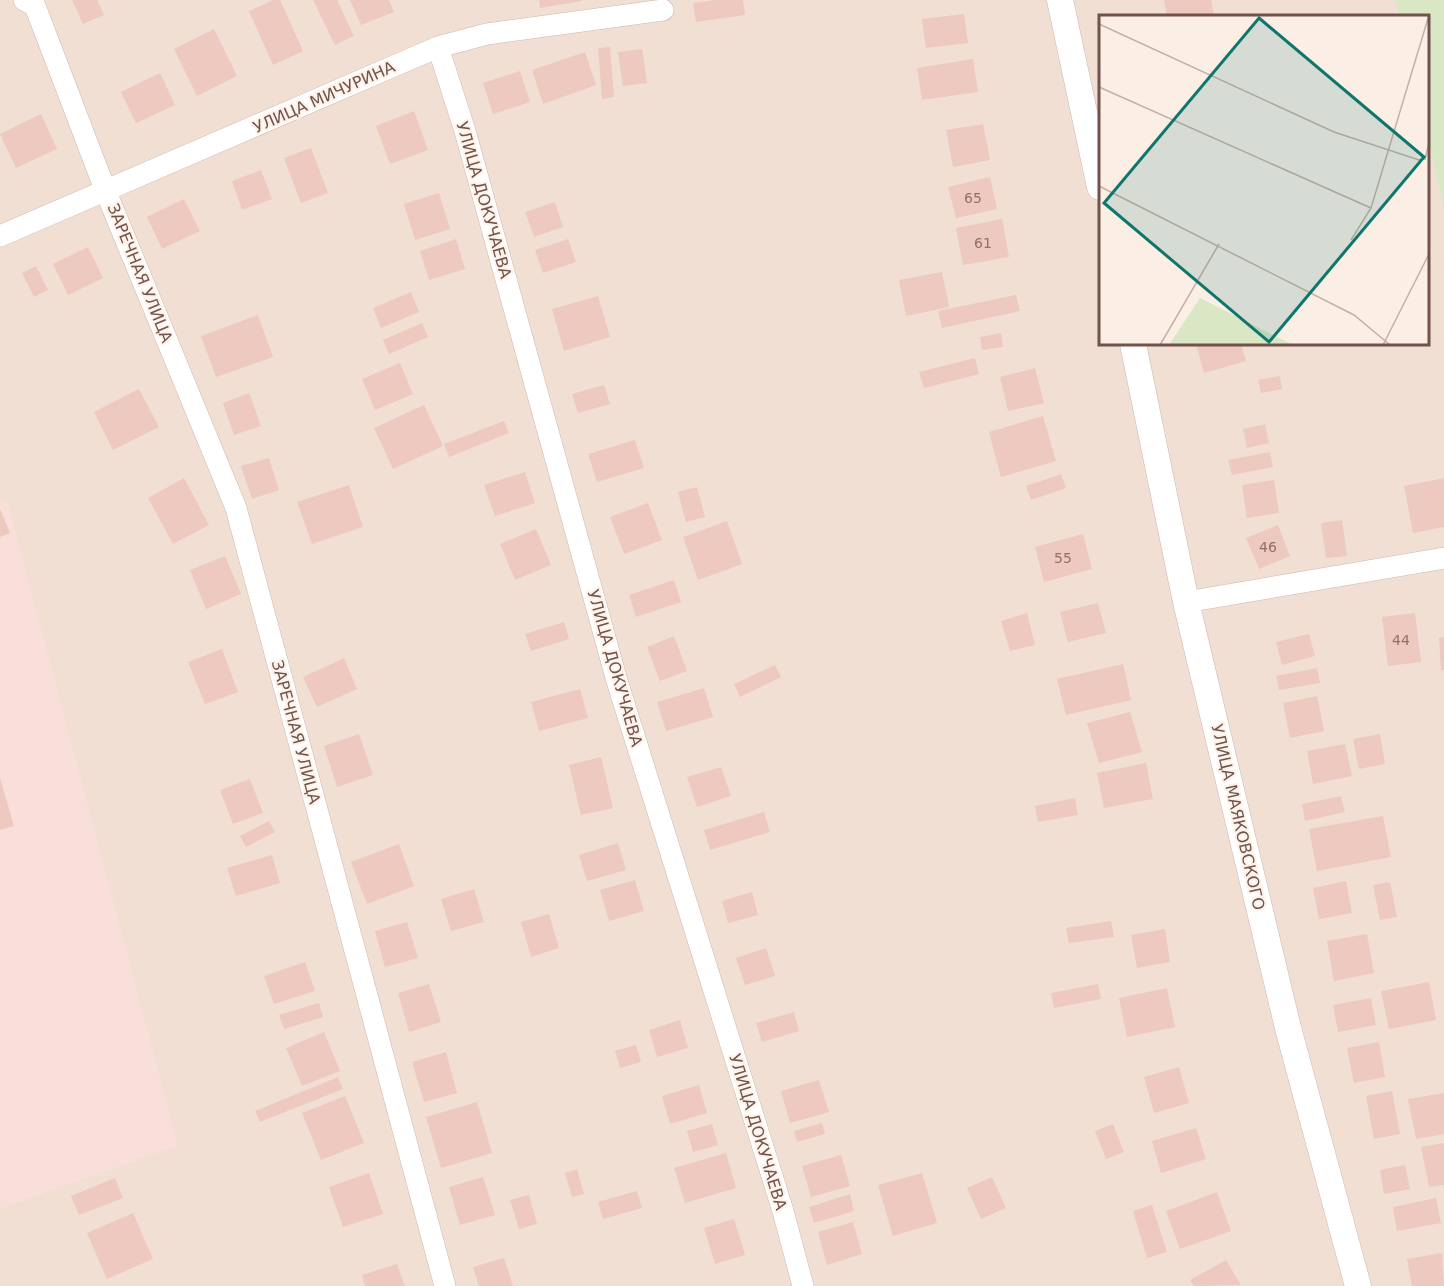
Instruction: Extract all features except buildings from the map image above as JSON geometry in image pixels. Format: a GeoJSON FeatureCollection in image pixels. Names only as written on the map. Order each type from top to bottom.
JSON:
{"type":"FeatureCollection","features":[{"type":"Feature","properties":{"kind":"street","name":"ЗАРЕЧНАЯ УЛИЦА"},"geometry":{"type":"LineString","coordinates":[[24,0],[35,6],[106,192],[236,508],[446,1286]]}},
{"type":"Feature","properties":{"kind":"street"},"geometry":{"type":"LineString","coordinates":[[1060,0],[1099,178]]}},
{"type":"Feature","properties":{"kind":"street","name":"УЛИЦА МИЧУРИНА"},"geometry":{"type":"LineString","coordinates":[[0,236],[438,47],[487,34],[663,10]]}},
{"type":"Feature","properties":{"kind":"street","name":"УЛИЦА ДОКУЧАЕВА"},"geometry":{"type":"LineString","coordinates":[[438,47],[468,142],[617,681],[783,1211],[803,1286]]}},
{"type":"Feature","properties":{"kind":"street","name":"УЛИЦА МАЯКОВСКОГО"},"geometry":{"type":"LineString","coordinates":[[1133,345],[1186,602],[1288,1028],[1358,1286]]}},
{"type":"Feature","properties":{"kind":"street"},"geometry":{"type":"LineString","coordinates":[[1186,602],[1444,558]]}},
{"type":"Feature","properties":{"kind":"shaded area"},"geometry":{"type":"Polygon","coordinates":[[[0,0],[1395,0],[1399,15],[1099,15],[1099,345],[1429,345],[1429,143],[1444,209],[1444,1286],[0,1286],[0,1208],[177,1145],[6,499],[0,501],[0,0]]]}},
{"type":"Feature","properties":{"kind":"shaded area"},"geometry":{"type":"Polygon","coordinates":[[[6,499],[177,1145],[0,1208],[0,501],[6,499]]]}},
{"type":"Feature","properties":{"kind":"green space"},"geometry":{"type":"Polygon","coordinates":[[[1395,0],[1444,0],[1444,209],[1429,143],[1429,15],[1399,15],[1395,0]]]}}]}
